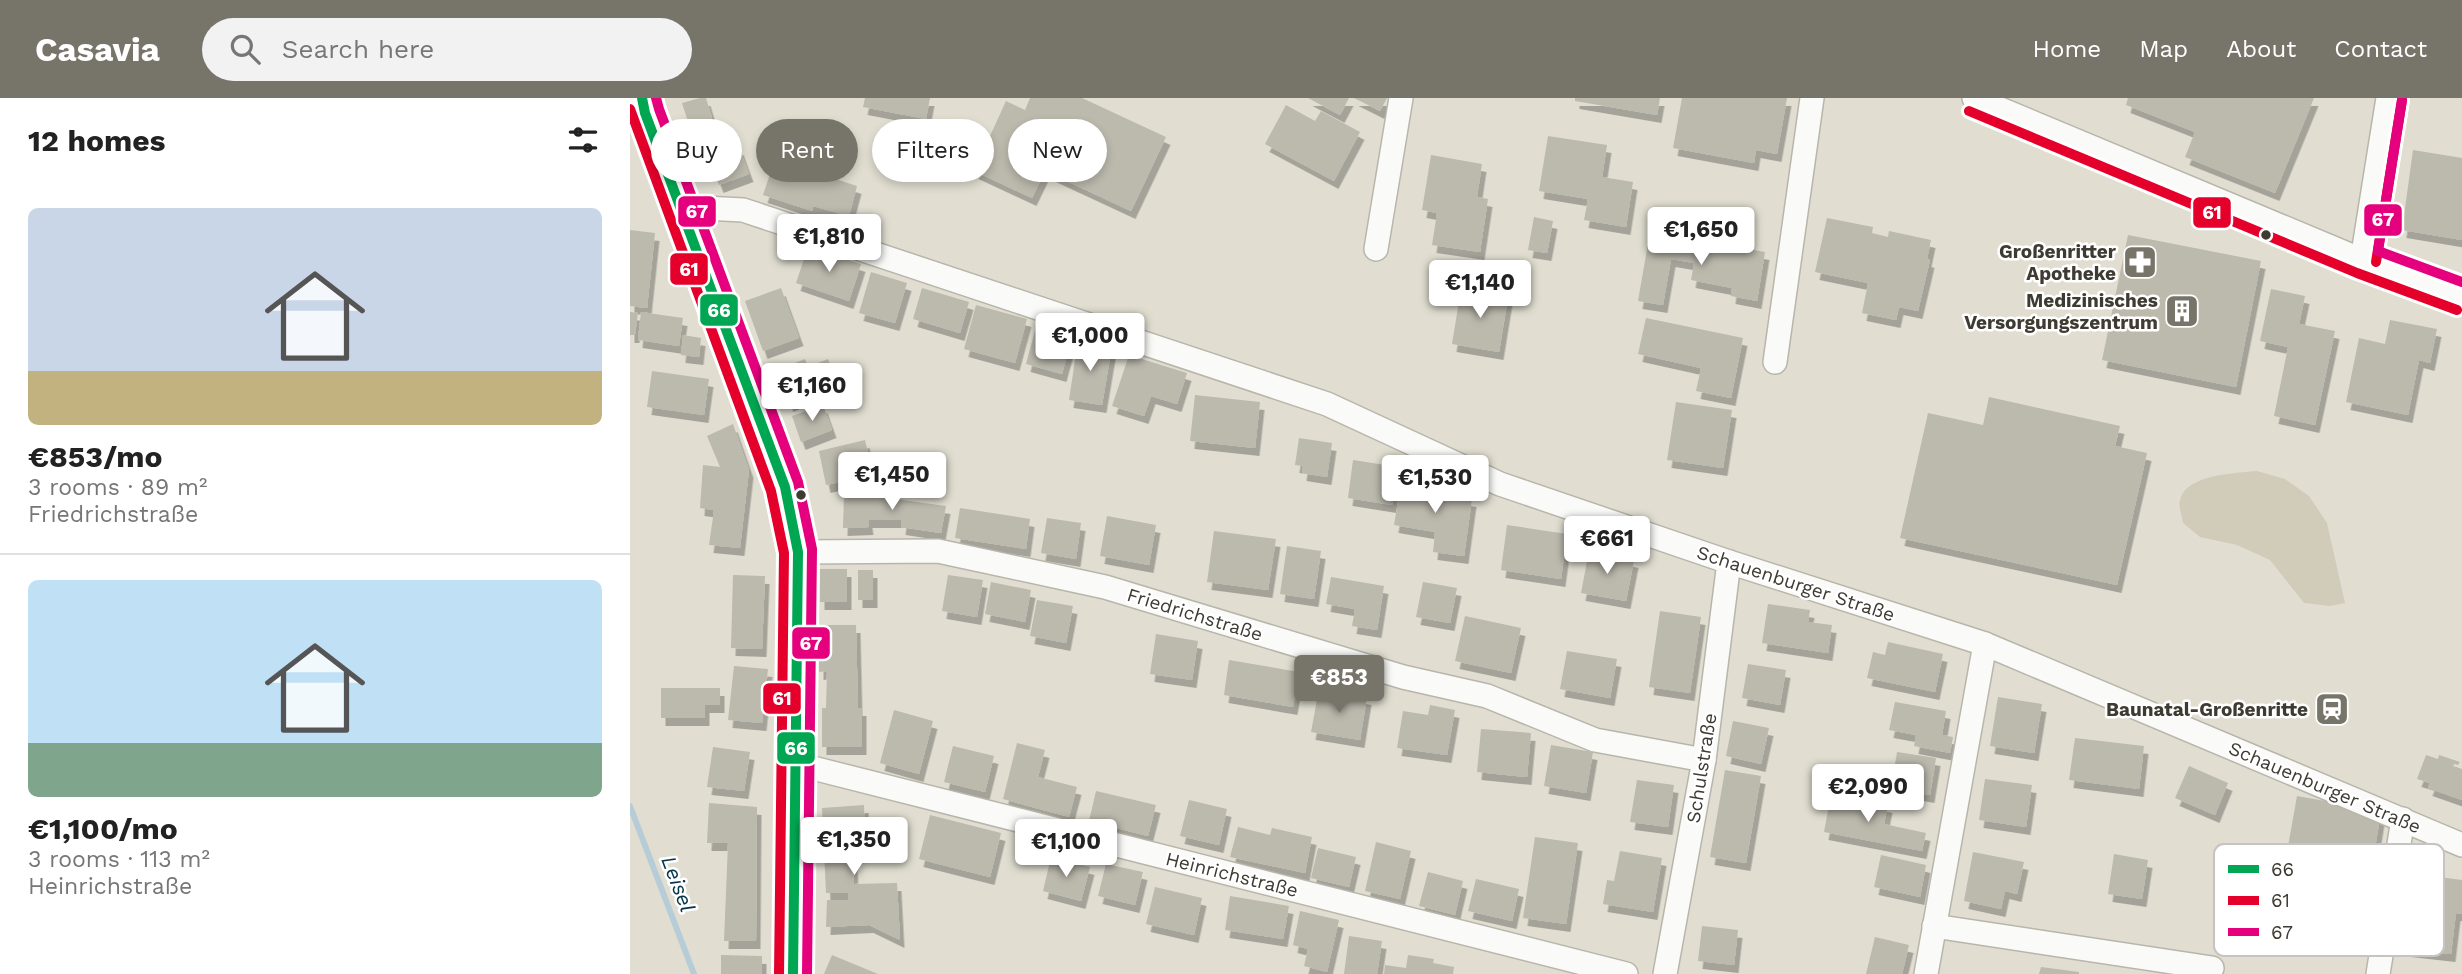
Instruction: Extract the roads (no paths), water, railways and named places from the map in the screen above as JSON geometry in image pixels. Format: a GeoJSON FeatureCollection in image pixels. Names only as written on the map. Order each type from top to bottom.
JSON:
{"type":"FeatureCollection","features":[{"type":"Feature","properties":{"kind":"street"},"geometry":{"type":"LineString","coordinates":[[642,98],[785,487],[798,552],[793,974]]}},
{"type":"Feature","properties":{"kind":"street"},"geometry":{"type":"LineString","coordinates":[[1376,248],[1401,98]]}},
{"type":"Feature","properties":{"kind":"street"},"geometry":{"type":"LineString","coordinates":[[1775,362],[1811,98]]}},
{"type":"Feature","properties":{"kind":"street"},"geometry":{"type":"LineString","coordinates":[[1974,98],[2362,260],[2462,297]]}},
{"type":"Feature","properties":{"kind":"street"},"geometry":{"type":"LineString","coordinates":[[2362,260],[2388,98]]}},
{"type":"Feature","properties":{"kind":"street","name":"Schauenburger Straße"},"geometry":{"type":"LineString","coordinates":[[684,212],[704,208],[743,210],[1327,404],[1500,484],[1729,562],[1985,644],[2462,845]]}},
{"type":"Feature","properties":{"kind":"street","name":"Friedrichstraße"},"geometry":{"type":"LineString","coordinates":[[798,552],[938,551],[1105,587],[1403,677],[1487,696],[1595,740],[1704,760]]}},
{"type":"Feature","properties":{"kind":"street","name":"Schulstraße"},"geometry":{"type":"LineString","coordinates":[[1665,974],[1704,760],[1729,562]]}},
{"type":"Feature","properties":{"kind":"street"},"geometry":{"type":"LineString","coordinates":[[1926,974],[1985,644]]}},
{"type":"Feature","properties":{"kind":"street","name":"Heinrichstraße"},"geometry":{"type":"LineString","coordinates":[[797,764],[1626,974]]}},
{"type":"Feature","properties":{"kind":"street"},"geometry":{"type":"LineString","coordinates":[[2399,844],[2403,820]]}},
{"type":"Feature","properties":{"kind":"street"},"geometry":{"type":"LineString","coordinates":[[1934,926],[2212,968]]}},
{"type":"Feature","properties":{"kind":"street"},"geometry":{"type":"LineString","coordinates":[[2378,974],[2381,956]]}},
{"type":"Feature","properties":{"kind":"waterway","name":"Leisel"},"geometry":{"type":"LineString","coordinates":[[630,806],[694,974]]}},
{"type":"Feature","properties":{"kind":"place","name":"Großenritter Apotheke"},"geometry":{"type":"Point","coordinates":[2140,262]}},
{"type":"Feature","properties":{"kind":"place","name":"Medizinisches Versorgungszentrum"},"geometry":{"type":"Point","coordinates":[2182,311]}},
{"type":"Feature","properties":{"kind":"place","name":"Baunatal-Großenritte"},"geometry":{"type":"Point","coordinates":[2332,709]}}]}
